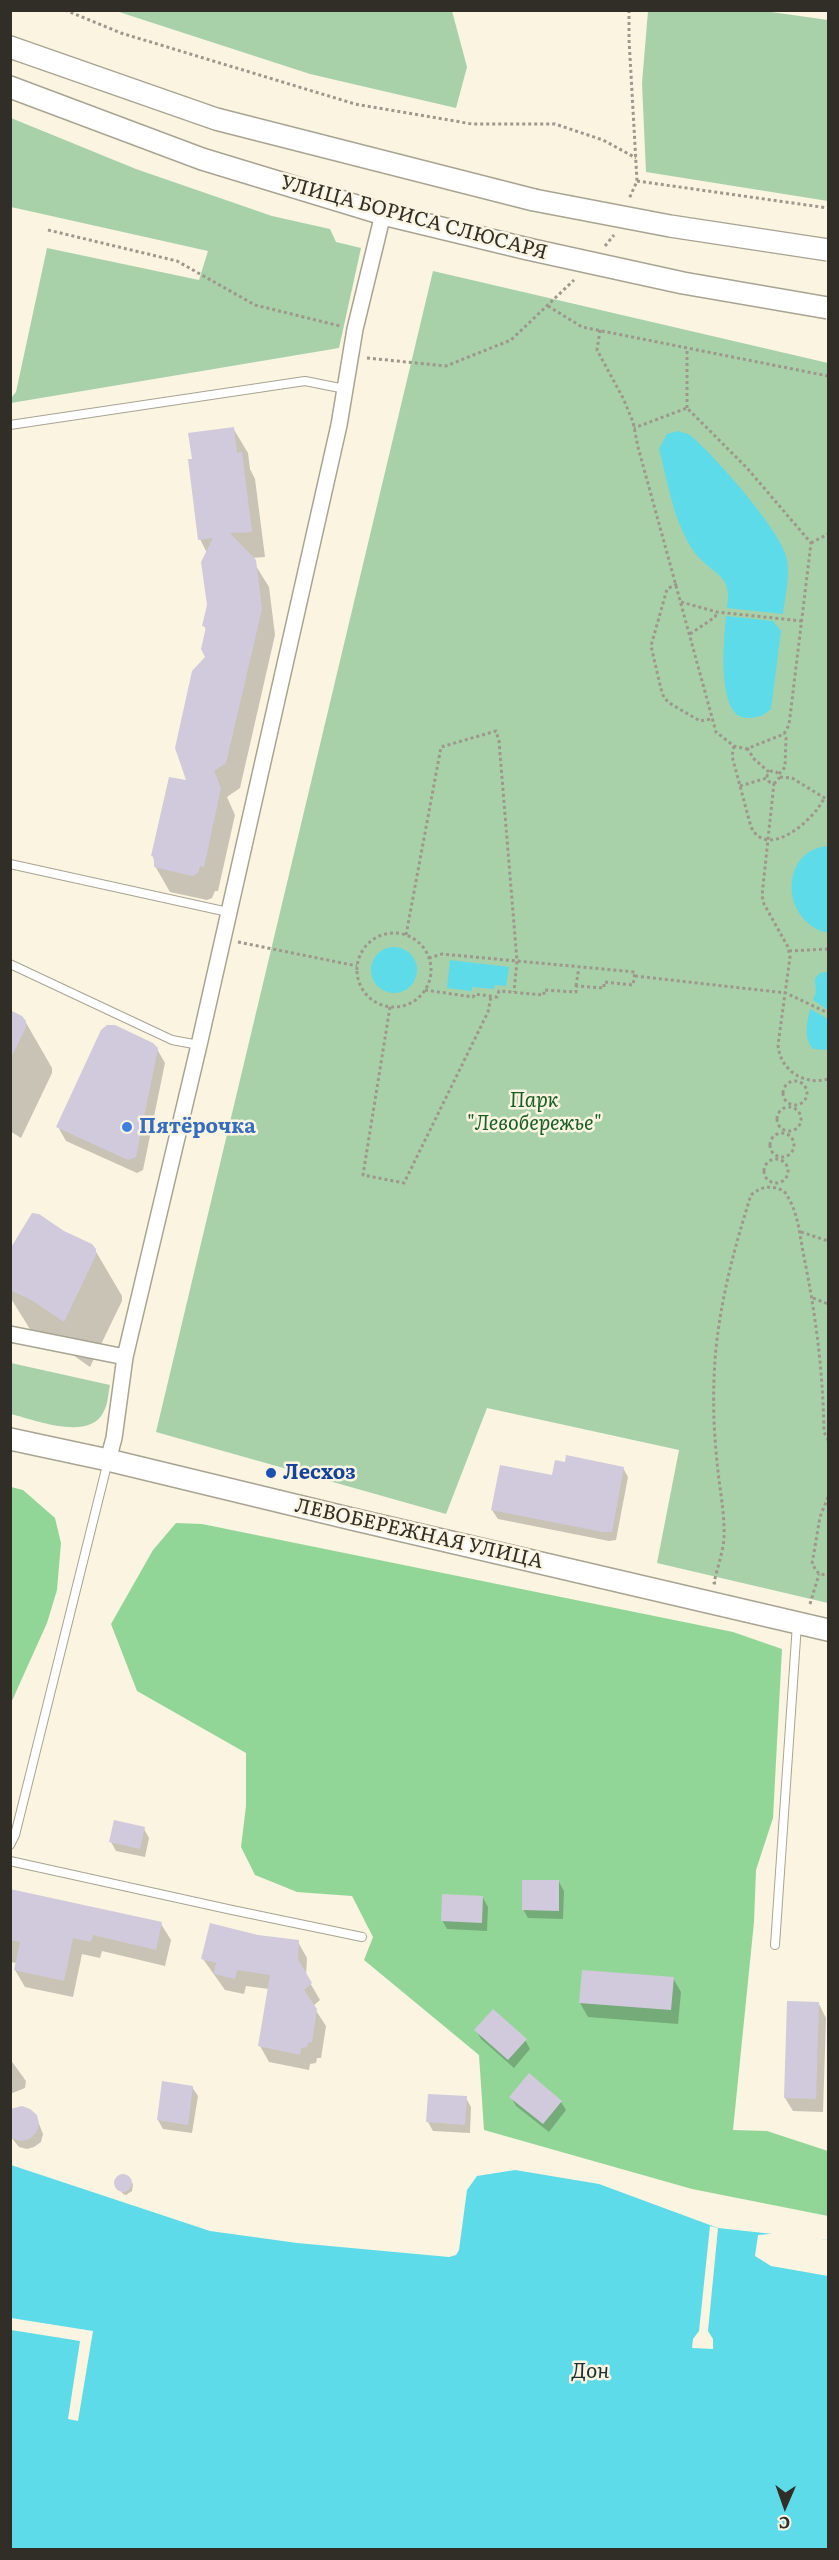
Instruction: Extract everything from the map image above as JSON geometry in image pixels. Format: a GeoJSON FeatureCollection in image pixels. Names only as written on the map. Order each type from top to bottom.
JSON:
{"type":"FeatureCollection","features":[{"type":"Feature","properties":{"kind":"main road"},"geometry":{"type":"LineString","coordinates":[[10,47],[216,119],[534,200],[669,226],[828,250]]}},
{"type":"Feature","properties":{"kind":"main road","name":"УЛИЦА БОРИСА СЛЮСАРЯ"},"geometry":{"type":"LineString","coordinates":[[10,87],[202,159],[383,214],[683,283],[828,308]]}},
{"type":"Feature","properties":{"kind":"main road","name":"ЛЕВОБЕРЕЖНАЯ УЛИЦА"},"geometry":{"type":"LineString","coordinates":[[10,1439],[108,1460],[828,1630]]}},
{"type":"Feature","properties":{"kind":"street"},"geometry":{"type":"LineString","coordinates":[[108,1460],[114,1438],[125,1357],[199,1045],[347,389],[355,329],[383,214]]}},
{"type":"Feature","properties":{"kind":"street"},"geometry":{"type":"LineString","coordinates":[[10,1334],[125,1357]]}},
{"type":"Feature","properties":{"kind":"lane"},"geometry":{"type":"LineString","coordinates":[[10,425],[305,381],[347,389]]}},
{"type":"Feature","properties":{"kind":"lane"},"geometry":{"type":"LineString","coordinates":[[10,864],[228,912]]}},
{"type":"Feature","properties":{"kind":"lane"},"geometry":{"type":"LineString","coordinates":[[10,964],[172,1040],[199,1045]]}},
{"type":"Feature","properties":{"kind":"lane"},"geometry":{"type":"LineString","coordinates":[[10,1845],[15,1835],[108,1460]]}},
{"type":"Feature","properties":{"kind":"lane"},"geometry":{"type":"LineString","coordinates":[[775,1945],[797,1623]]}},
{"type":"Feature","properties":{"kind":"lane"},"geometry":{"type":"LineString","coordinates":[[10,1861],[362,1937]]}},
{"type":"Feature","properties":{"kind":"path"},"geometry":{"type":"LineString","coordinates":[[65,10],[121,33],[355,104],[472,124],[555,124],[603,140],[636,158]]}},
{"type":"Feature","properties":{"kind":"path"},"geometry":{"type":"LineString","coordinates":[[629,10],[637,181],[629,200]]}},
{"type":"Feature","properties":{"kind":"path"},"geometry":{"type":"LineString","coordinates":[[637,181],[828,208]]}},
{"type":"Feature","properties":{"kind":"path"},"geometry":{"type":"LineString","coordinates":[[605,246],[616,229]]}},
{"type":"Feature","properties":{"kind":"path"},"geometry":{"type":"LineString","coordinates":[[48,230],[177,261],[255,305],[355,329]]}},
{"type":"Feature","properties":{"kind":"path"},"geometry":{"type":"LineString","coordinates":[[351,356],[446,366],[511,340],[575,279]]}},
{"type":"Feature","properties":{"kind":"path"},"geometry":{"type":"LineString","coordinates":[[548,306],[582,327],[828,376]]}},
{"type":"Feature","properties":{"kind":"path"},"geometry":{"type":"LineString","coordinates":[[600,330],[597,350],[623,398],[634,428],[716,732],[734,746],[747,748],[784,734],[789,725],[811,543],[747,468],[687,408],[687,348]]}},
{"type":"Feature","properties":{"kind":"path"},"geometry":{"type":"LineString","coordinates":[[634,428],[687,408]]}},
{"type":"Feature","properties":{"kind":"path"},"geometry":{"type":"LineString","coordinates":[[811,543],[828,534]]}},
{"type":"Feature","properties":{"kind":"path"},"geometry":{"type":"LineString","coordinates":[[677,584],[667,589],[652,637],[651,646],[661,689],[664,698],[671,704],[700,721],[712,719]]}},
{"type":"Feature","properties":{"kind":"path"},"geometry":{"type":"LineString","coordinates":[[681,602],[717,612],[802,621]]}},
{"type":"Feature","properties":{"kind":"path"},"geometry":{"type":"LineString","coordinates":[[690,634],[715,616],[717,612]]}},
{"type":"Feature","properties":{"kind":"path"},"geometry":{"type":"LineString","coordinates":[[406,935],[441,747],[496,731],[499,741],[517,961],[514,992]]}},
{"type":"Feature","properties":{"kind":"path"},"geometry":{"type":"LineString","coordinates":[[784,734],[787,742],[785,767],[774,783],[762,896],[789,951],[786,993],[778,1045],[779,1057],[783,1065],[800,1076],[813,1080],[828,1079]]}},
{"type":"Feature","properties":{"kind":"path"},"geometry":{"type":"LineString","coordinates":[[734,746],[732,756],[754,834],[768,839],[788,836],[826,799],[792,778],[779,776],[776,771],[769,772],[754,759],[747,748]]}},
{"type":"Feature","properties":{"kind":"path"},"geometry":{"type":"LineString","coordinates":[[767,778],[769,772]]}},
{"type":"Feature","properties":{"kind":"path"},"geometry":{"type":"LineString","coordinates":[[740,786],[767,778]]}},
{"type":"Feature","properties":{"kind":"path"},"geometry":{"type":"LineString","coordinates":[[767,778],[774,783]]}},
{"type":"Feature","properties":{"kind":"path"},"geometry":{"type":"LineString","coordinates":[[390,933],[406,935],[420,944],[429,958],[430,974],[425,990],[414,1001],[398,1006],[374,1001],[359,982],[357,966],[363,951],[374,939],[390,933]]}},
{"type":"Feature","properties":{"kind":"path"},"geometry":{"type":"LineString","coordinates":[[222,939],[357,966]]}},
{"type":"Feature","properties":{"kind":"path"},"geometry":{"type":"LineString","coordinates":[[789,951],[828,949]]}},
{"type":"Feature","properties":{"kind":"path"},"geometry":{"type":"LineString","coordinates":[[429,958],[442,954],[635,972],[633,985],[604,982],[604,988],[576,986]]}},
{"type":"Feature","properties":{"kind":"path"},"geometry":{"type":"LineString","coordinates":[[425,990],[473,998],[475,994],[497,997],[499,991],[544,995],[544,990],[576,992],[579,967]]}},
{"type":"Feature","properties":{"kind":"path"},"geometry":{"type":"LineString","coordinates":[[634,976],[786,993],[828,1013]]}},
{"type":"Feature","properties":{"kind":"path"},"geometry":{"type":"LineString","coordinates":[[390,1006],[363,1175],[404,1183],[488,1012],[491,996]]}},
{"type":"Feature","properties":{"kind":"path"},"geometry":{"type":"LineString","coordinates":[[799,1081],[800,1076]]}},
{"type":"Feature","properties":{"kind":"path"},"geometry":{"type":"LineString","coordinates":[[714,1583],[723,1541],[724,1519],[716,1459],[714,1380],[722,1301],[751,1195],[764,1187],[773,1185],[784,1180],[787,1176],[787,1166],[779,1158],[771,1150],[770,1145],[775,1135],[785,1132],[796,1129],[800,1125],[800,1114],[792,1106],[784,1098],[784,1087],[793,1081],[799,1081],[806,1088],[806,1099],[798,1105],[792,1106],[781,1109],[776,1119],[781,1128],[785,1132],[790,1135],[795,1145],[790,1155],[779,1158],[773,1159],[765,1165],[765,1176],[773,1185],[784,1191],[791,1201],[801,1232],[813,1298],[822,1368],[824,1432],[828,1440]]}},
{"type":"Feature","properties":{"kind":"path"},"geometry":{"type":"LineString","coordinates":[[801,1232],[828,1241]]}},
{"type":"Feature","properties":{"kind":"path"},"geometry":{"type":"LineString","coordinates":[[813,1298],[828,1304]]}},
{"type":"Feature","properties":{"kind":"path"},"geometry":{"type":"LineString","coordinates":[[822,1368],[828,1365]]}},
{"type":"Feature","properties":{"kind":"path"},"geometry":{"type":"LineString","coordinates":[[828,1497],[820,1517],[812,1564],[819,1574],[828,1575]]}},
{"type":"Feature","properties":{"kind":"path"},"geometry":{"type":"LineString","coordinates":[[810,1605],[819,1574]]}},
{"type":"Feature","properties":{"kind":"green space"},"geometry":{"type":"Polygon","coordinates":[[[757,10],[828,20],[828,201],[646,172],[642,83],[648,11],[757,10]]]}},
{"type":"Feature","properties":{"kind":"green space"},"geometry":{"type":"Polygon","coordinates":[[[116,11],[452,11],[467,67],[456,108],[310,74],[116,11]]]}},
{"type":"Feature","properties":{"kind":"green space"},"geometry":{"type":"Polygon","coordinates":[[[11,118],[136,169],[272,216],[330,229],[336,242],[361,248],[339,348],[11,403],[11,398],[16,392],[47,248],[199,280],[208,251],[11,207],[11,118]]]}},
{"type":"Feature","properties":{"kind":"green space","name":"Парк \"Левобережье\""},"geometry":{"type":"Polygon","coordinates":[[[433,271],[828,363],[828,1603],[657,1563],[679,1450],[487,1408],[446,1514],[156,1432],[433,271]]]}},
{"type":"Feature","properties":{"kind":"green space"},"geometry":{"type":"Polygon","coordinates":[[[11,1363],[110,1385],[105,1410],[96,1421],[86,1426],[74,1427],[47,1424],[11,1414],[11,1363]]]}},
{"type":"Feature","properties":{"kind":"green space"},"geometry":{"type":"Polygon","coordinates":[[[11,1487],[23,1490],[55,1518],[61,1543],[57,1590],[47,1623],[11,1703],[11,1487]]]}},
{"type":"Feature","properties":{"kind":"green space"},"geometry":{"type":"Polygon","coordinates":[[[176,1523],[202,1524],[733,1632],[782,1649],[773,1818],[756,1870],[754,1922],[733,2130],[767,2131],[828,2151],[828,2216],[692,2189],[484,2130],[479,2055],[364,1960],[373,1937],[352,1896],[297,1892],[255,1875],[241,1847],[246,1806],[246,1753],[137,1691],[111,1624],[153,1550],[176,1523]]]}},
{"type":"Feature","properties":{"kind":"water"},"geometry":{"type":"Polygon","coordinates":[[[678,431],[691,436],[715,459],[773,531],[787,559],[787,587],[783,614],[727,608],[727,588],[724,581],[702,561],[688,542],[672,503],[659,449],[667,434],[678,431]]]}},
{"type":"Feature","properties":{"kind":"water"},"geometry":{"type":"Polygon","coordinates":[[[726,616],[773,621],[781,631],[771,709],[760,716],[746,718],[736,714],[730,704],[724,674],[726,616]]]}},
{"type":"Feature","properties":{"kind":"water"},"geometry":{"type":"Polygon","coordinates":[[[828,846],[828,933],[812,926],[801,915],[794,902],[792,887],[794,872],[801,860],[812,850],[828,846]]]}},
{"type":"Feature","properties":{"kind":"water"},"geometry":{"type":"Polygon","coordinates":[[[394,947],[410,954],[417,970],[410,986],[394,993],[378,986],[371,970],[378,954],[394,947]]]}},
{"type":"Feature","properties":{"kind":"water"},"geometry":{"type":"Polygon","coordinates":[[[450,960],[509,967],[506,986],[495,985],[494,989],[472,987],[472,991],[447,988],[450,960]]]}},
{"type":"Feature","properties":{"kind":"water"},"geometry":{"type":"Polygon","coordinates":[[[828,971],[828,1010],[813,1000],[816,992],[815,979],[819,974],[828,971]]]}},
{"type":"Feature","properties":{"kind":"water"},"geometry":{"type":"Polygon","coordinates":[[[810,1009],[828,1019],[828,1050],[813,1049],[808,1040],[810,1009]]]}},
{"type":"Feature","properties":{"kind":"water","name":"Дон"},"geometry":{"type":"Polygon","coordinates":[[[11,2165],[210,2231],[297,2243],[449,2257],[456,2255],[459,2250],[467,2190],[477,2176],[515,2170],[599,2184],[718,2228],[828,2240],[828,2549],[11,2550],[11,2165]]]}},
{"type":"Feature","properties":{"kind":"pier"},"geometry":{"type":"Polygon","coordinates":[[[710,2226],[718,2228],[708,2331],[713,2339],[713,2349],[692,2348],[693,2339],[699,2331],[710,2226]]]}},
{"type":"Feature","properties":{"kind":"pier"},"geometry":{"type":"Polygon","coordinates":[[[780,2233],[828,2240],[828,2276],[771,2266],[755,2256],[758,2235],[780,2233]]]}},
{"type":"Feature","properties":{"kind":"pier"},"geometry":{"type":"Polygon","coordinates":[[[11,2318],[93,2331],[78,2421],[68,2419],[80,2341],[11,2330],[11,2318]]]}},
{"type":"Feature","properties":{"kind":"building"},"geometry":{"type":"Polygon","coordinates":[[[234,427],[237,453],[242,452],[252,532],[230,533],[256,560],[262,609],[226,763],[214,771],[221,788],[204,867],[200,866],[198,873],[192,876],[154,867],[154,857],[151,856],[169,777],[186,780],[175,748],[192,671],[205,657],[201,649],[206,627],[202,626],[207,605],[201,562],[213,538],[198,540],[188,459],[192,459],[188,433],[234,427]]]}},
{"type":"Feature","properties":{"kind":"building"},"geometry":{"type":"Polygon","coordinates":[[[10,1010],[22,1016],[26,1021],[26,1027],[10,1060],[10,1010]]]}},
{"type":"Feature","properties":{"kind":"building"},"geometry":{"type":"Polygon","coordinates":[[[107,1025],[115,1025],[153,1043],[158,1048],[136,1157],[128,1160],[56,1127],[101,1030],[107,1025]]]}},
{"type":"Feature","properties":{"kind":"building"},"geometry":{"type":"Polygon","coordinates":[[[32,1213],[39,1214],[64,1231],[92,1244],[96,1249],[96,1255],[64,1322],[33,1301],[10,1290],[10,1249],[32,1213]]]}},
{"type":"Feature","properties":{"kind":"building"},"geometry":{"type":"Polygon","coordinates":[[[566,1455],[624,1467],[612,1532],[491,1510],[500,1465],[552,1475],[555,1460],[565,1462],[566,1455]]]}},
{"type":"Feature","properties":{"kind":"building"},"geometry":{"type":"Polygon","coordinates":[[[114,1820],[145,1827],[140,1849],[109,1842],[114,1820]]]}},
{"type":"Feature","properties":{"kind":"building"},"geometry":{"type":"Polygon","coordinates":[[[522,1880],[559,1880],[559,1911],[522,1910],[522,1880]]]}},
{"type":"Feature","properties":{"kind":"building"},"geometry":{"type":"Polygon","coordinates":[[[10,1889],[162,1922],[156,1950],[93,1935],[91,1942],[73,1938],[64,1981],[14,1970],[20,1942],[10,1940],[10,1889]]]}},
{"type":"Feature","properties":{"kind":"building"},"geometry":{"type":"Polygon","coordinates":[[[442,1894],[483,1896],[482,1923],[441,1921],[442,1894]]]}},
{"type":"Feature","properties":{"kind":"building"},"geometry":{"type":"Polygon","coordinates":[[[210,1923],[258,1935],[299,1940],[298,1959],[312,1983],[304,1990],[317,2009],[312,2042],[308,2043],[307,2047],[301,2048],[300,2055],[258,2046],[270,1975],[237,1970],[235,1979],[214,1974],[216,1963],[201,1959],[210,1923]]]}},
{"type":"Feature","properties":{"kind":"building"},"geometry":{"type":"Polygon","coordinates":[[[582,1970],[674,1977],[671,2010],[579,2003],[582,1970]]]}},
{"type":"Feature","properties":{"kind":"building"},"geometry":{"type":"Polygon","coordinates":[[[787,2001],[819,2002],[816,2099],[784,2098],[787,2001]]]}},
{"type":"Feature","properties":{"kind":"building"},"geometry":{"type":"Polygon","coordinates":[[[493,2009],[527,2039],[508,2060],[474,2030],[493,2009]]]}},
{"type":"Feature","properties":{"kind":"building"},"geometry":{"type":"Polygon","coordinates":[[[529,2073],[562,2101],[543,2124],[509,2097],[529,2073]]]}},
{"type":"Feature","properties":{"kind":"building"},"geometry":{"type":"Polygon","coordinates":[[[162,2081],[193,2086],[188,2125],[157,2120],[162,2081]]]}},
{"type":"Feature","properties":{"kind":"building"},"geometry":{"type":"Polygon","coordinates":[[[428,2094],[467,2096],[465,2125],[426,2122],[428,2094]]]}},
{"type":"Feature","properties":{"kind":"building"},"geometry":{"type":"Polygon","coordinates":[[[22,2106],[37,2115],[39,2124],[36,2133],[29,2139],[21,2141],[10,2138],[10,2109],[22,2106]]]}},
{"type":"Feature","properties":{"kind":"building"},"geometry":{"type":"Polygon","coordinates":[[[123,2174],[129,2177],[132,2183],[129,2189],[123,2192],[117,2189],[114,2183],[117,2177],[123,2174]]]}},
{"type":"Feature","properties":{"kind":"place","name":"Пятёрочка"},"geometry":{"type":"Point","coordinates":[127,1127]}},
{"type":"Feature","properties":{"kind":"place","name":"Лесхоз"},"geometry":{"type":"Point","coordinates":[271,1473]}}]}
